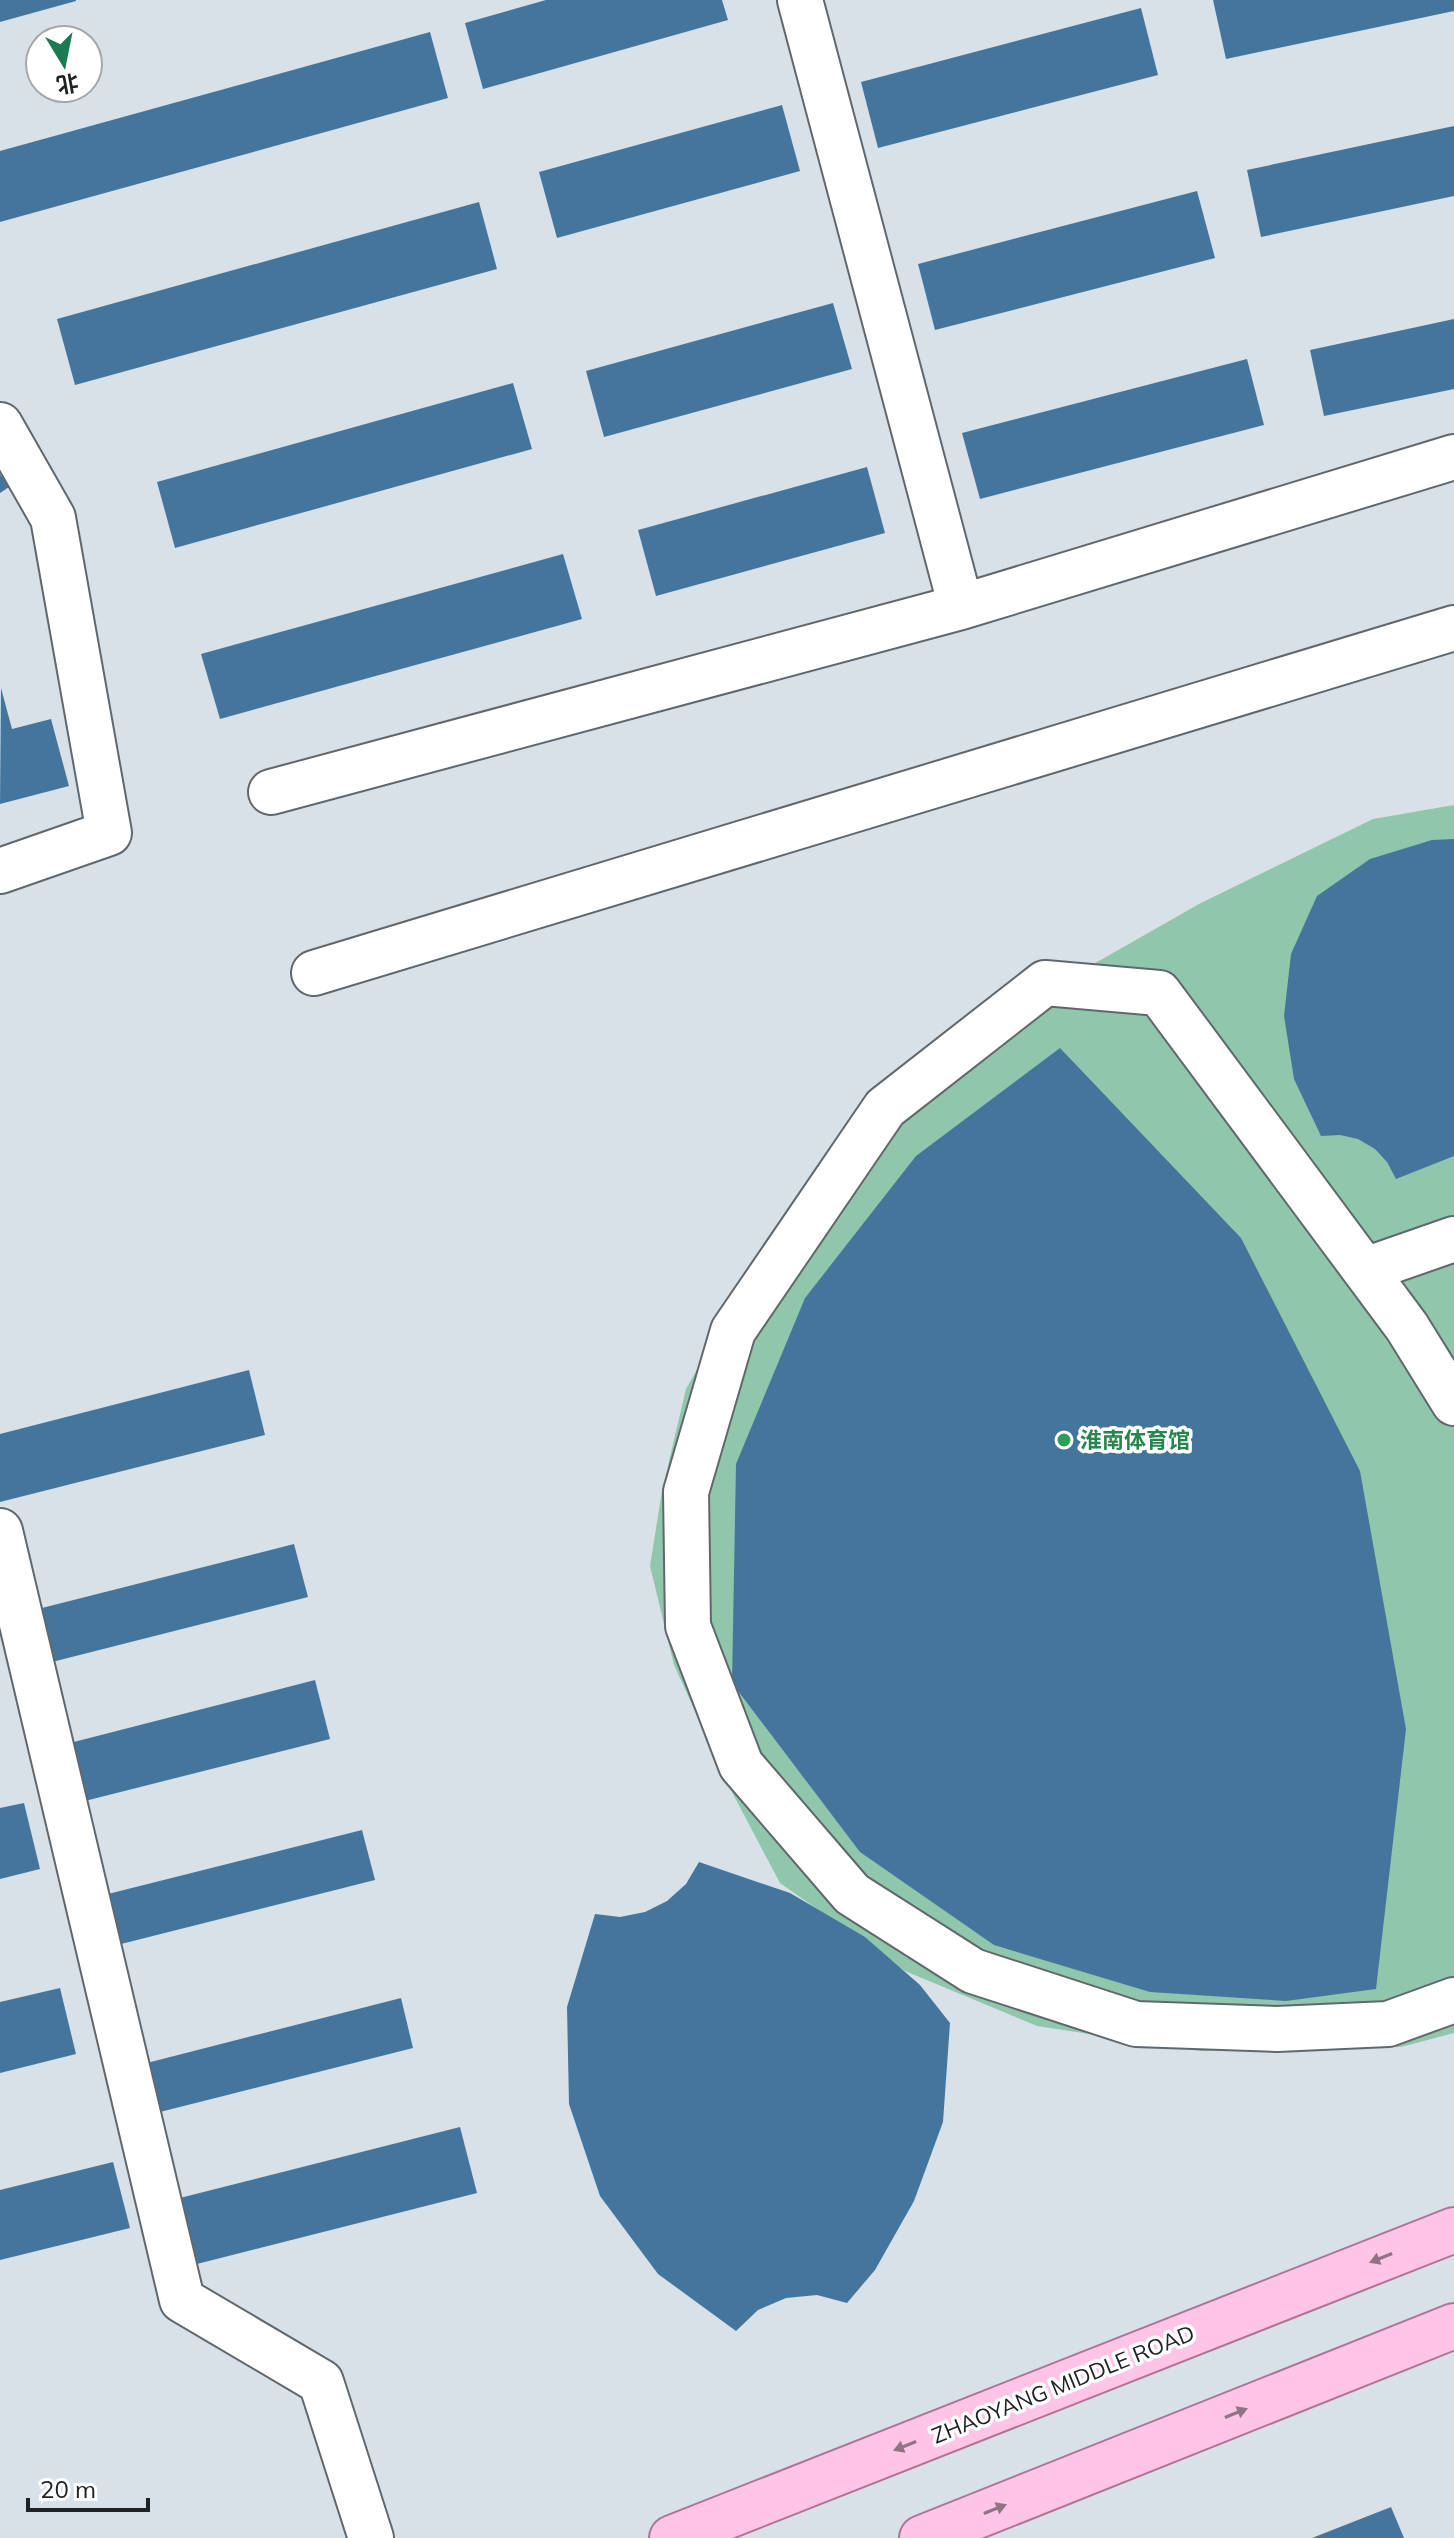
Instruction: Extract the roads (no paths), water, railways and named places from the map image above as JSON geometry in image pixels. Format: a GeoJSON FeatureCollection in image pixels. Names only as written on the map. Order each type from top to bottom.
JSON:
{"type":"FeatureCollection","features":[{"type":"Feature","properties":{"kind":"main road","name":"ZHAOYANG MIDDLE ROAD"},"geometry":{"type":"LineString","coordinates":[[672,2538],[1454,2230]]}},
{"type":"Feature","properties":{"kind":"main road"},"geometry":{"type":"LineString","coordinates":[[922,2538],[1454,2326]]}},
{"type":"Feature","properties":{"kind":"street"},"geometry":{"type":"LineString","coordinates":[[800,0],[961,607]]}},
{"type":"Feature","properties":{"kind":"street"},"geometry":{"type":"LineString","coordinates":[[0,425],[53,518],[109,833],[0,871]]}},
{"type":"Feature","properties":{"kind":"street"},"geometry":{"type":"LineString","coordinates":[[271,792],[961,607],[1454,457]]}},
{"type":"Feature","properties":{"kind":"street"},"geometry":{"type":"LineString","coordinates":[[314,973],[1454,628]]}},
{"type":"Feature","properties":{"kind":"street"},"geometry":{"type":"LineString","coordinates":[[1454,1403],[1407,1327],[1159,993],[1045,983],[885,1108],[733,1331],[686,1492],[688,1626],[741,1765],[852,1894],[973,1971],[1136,2024],[1277,2029],[1388,2024],[1454,2000]]}},
{"type":"Feature","properties":{"kind":"street"},"geometry":{"type":"LineString","coordinates":[[1365,1270],[1454,1239]]}},
{"type":"Feature","properties":{"kind":"street"},"geometry":{"type":"LineString","coordinates":[[0,1531],[182,2300],[321,2382],[371,2538]]}},
{"type":"Feature","properties":{"kind":"place","name":"淮南体育馆"},"geometry":{"type":"Point","coordinates":[1064,1440]}}]}
